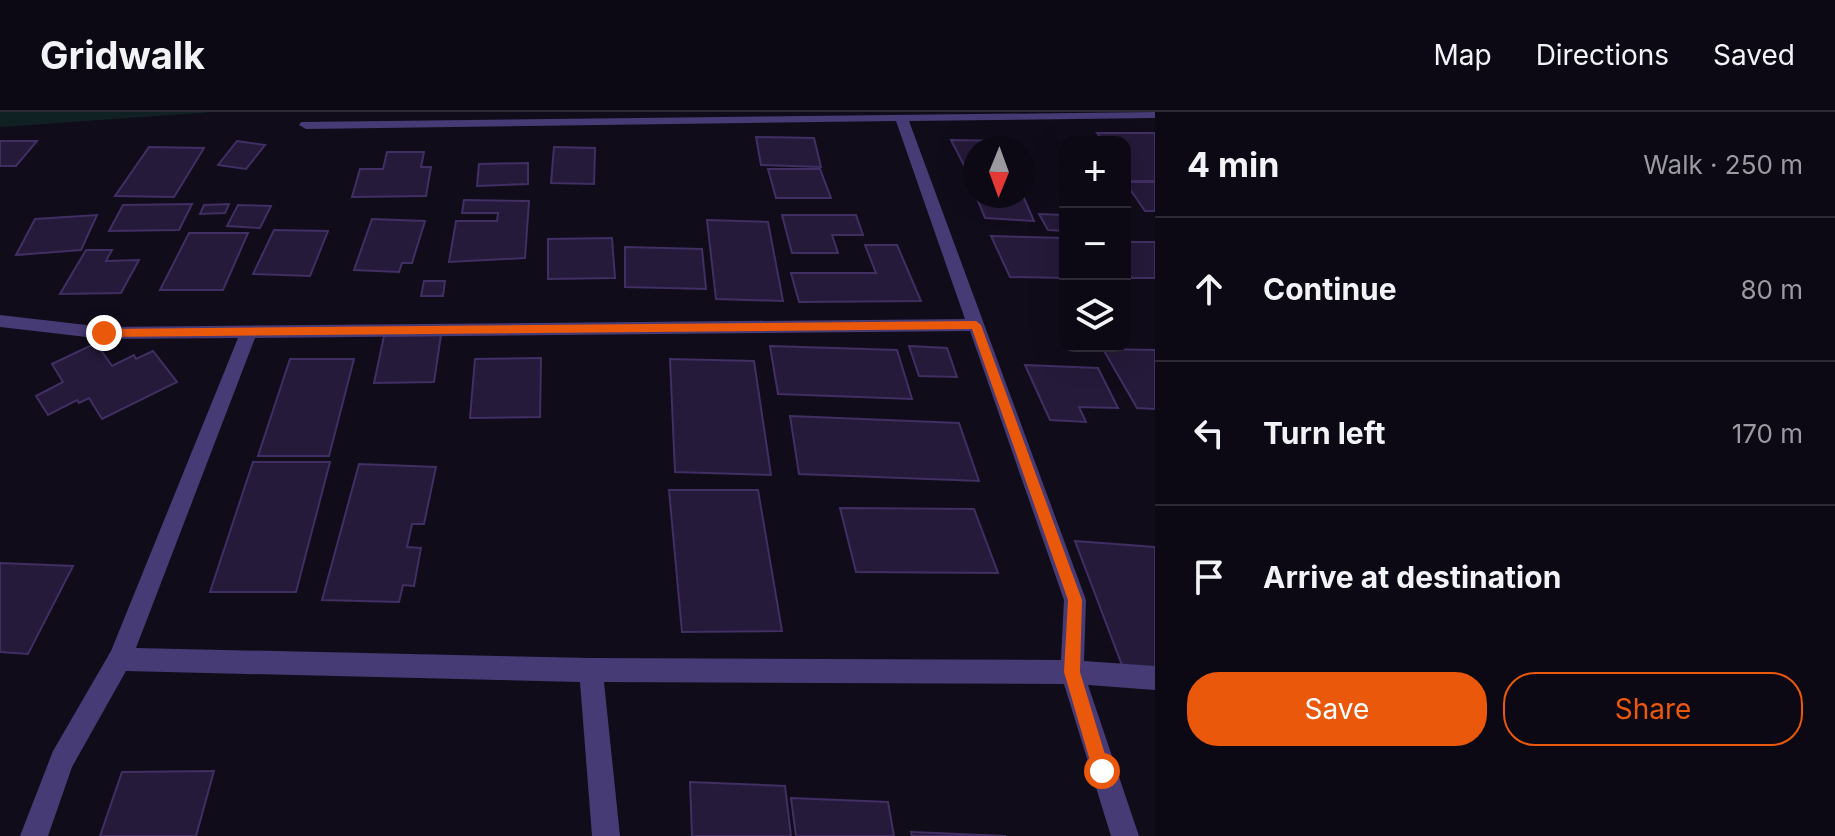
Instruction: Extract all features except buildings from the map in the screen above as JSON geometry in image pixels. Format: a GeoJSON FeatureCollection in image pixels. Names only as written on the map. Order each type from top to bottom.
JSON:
{"type":"FeatureCollection","features":[{"type":"Feature","properties":{"kind":"street"},"geometry":{"type":"LineString","coordinates":[[306,125],[1155,114]]}},
{"type":"Feature","properties":{"kind":"street"},"geometry":{"type":"LineString","coordinates":[[901,117],[1075,600],[1072,672],[1125,836]]}},
{"type":"Feature","properties":{"kind":"street"},"geometry":{"type":"LineString","coordinates":[[0,321],[104,333],[976,325]]}},
{"type":"Feature","properties":{"kind":"street"},"geometry":{"type":"LineString","coordinates":[[34,836],[62,760],[120,659],[249,332]]}},
{"type":"Feature","properties":{"kind":"street"},"geometry":{"type":"LineString","coordinates":[[120,659],[591,670],[1072,672],[1155,678]]}},
{"type":"Feature","properties":{"kind":"street"},"geometry":{"type":"LineString","coordinates":[[591,670],[606,836]]}},
{"type":"Feature","properties":{"kind":"shaded area"},"geometry":{"type":"Polygon","coordinates":[[[0,112],[214,112],[0,127],[0,112]]]}},
{"type":"Feature","properties":{"kind":"route"},"geometry":{"type":"LineString","coordinates":[[104,333],[976,325],[1075,600],[1072,672],[1102,771]]}}]}
